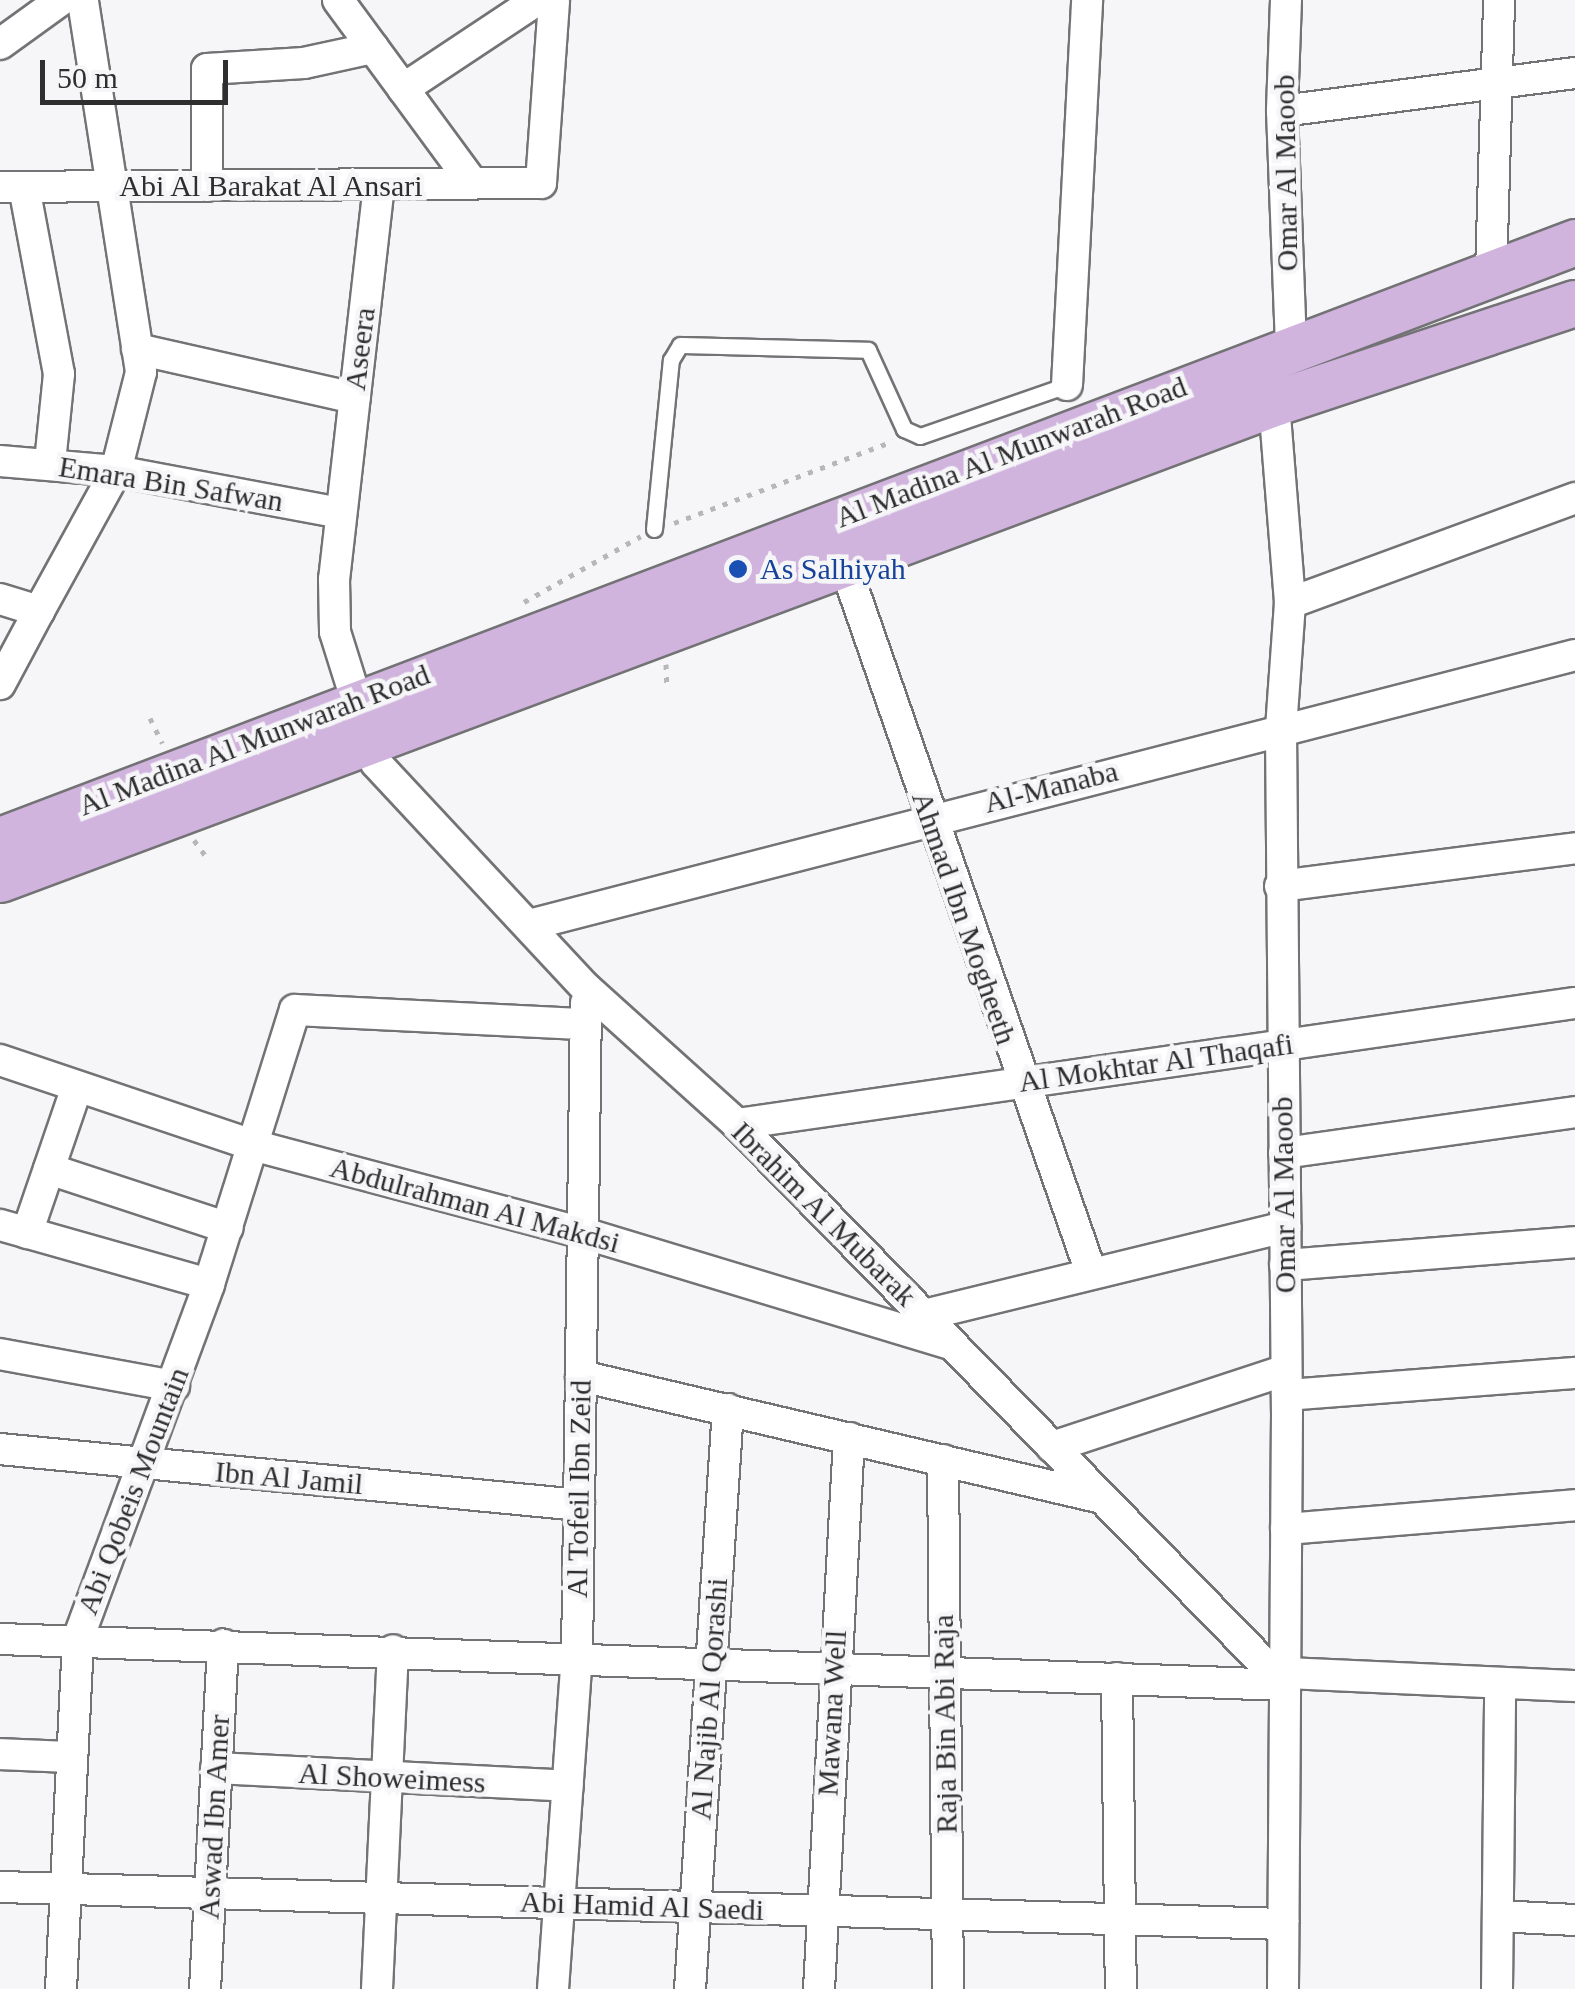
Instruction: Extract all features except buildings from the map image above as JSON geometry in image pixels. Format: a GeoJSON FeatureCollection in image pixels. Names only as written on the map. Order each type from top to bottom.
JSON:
{"type":"FeatureCollection","features":[{"type":"Feature","properties":{"kind":"main road","name":"Al Madina Al Munwarah Road"},"geometry":{"type":"LineString","coordinates":[[0,878],[359,721],[1291,346],[1575,242]]}},
{"type":"Feature","properties":{"kind":"main road","name":"Al Madina Al Munwarah Road"},"geometry":{"type":"LineString","coordinates":[[0,840],[844,564],[1274,403],[1575,303]]}},
{"type":"Feature","properties":{"kind":"street"},"geometry":{"type":"LineString","coordinates":[[0,44],[62,0]]}},
{"type":"Feature","properties":{"kind":"street"},"geometry":{"type":"LineString","coordinates":[[0,684],[25,645],[39,611],[116,471],[141,372],[83,0]]}},
{"type":"Feature","properties":{"kind":"street"},"geometry":{"type":"LineString","coordinates":[[338,0],[473,184]]}},
{"type":"Feature","properties":{"kind":"street"},"geometry":{"type":"LineString","coordinates":[[403,89],[537,0]]}},
{"type":"Feature","properties":{"kind":"street","name":"Abi Al Barakat Al Ansari"},"geometry":{"type":"LineString","coordinates":[[12,187],[541,183],[554,0]]}},
{"type":"Feature","properties":{"kind":"street"},"geometry":{"type":"LineString","coordinates":[[1067,385],[1088,0]]}},
{"type":"Feature","properties":{"kind":"street","name":"Omar Al Maoob"},"geometry":{"type":"LineString","coordinates":[[1286,0],[1282,110],[1291,346]]}},
{"type":"Feature","properties":{"kind":"street"},"geometry":{"type":"LineString","coordinates":[[1491,274],[1499,0]]}},
{"type":"Feature","properties":{"kind":"street"},"geometry":{"type":"LineString","coordinates":[[208,186],[207,69],[304,63],[374,48]]}},
{"type":"Feature","properties":{"kind":"street"},"geometry":{"type":"LineString","coordinates":[[1282,110],[1495,88],[1575,73]]}},
{"type":"Feature","properties":{"kind":"street","name":"Aseera"},"geometry":{"type":"LineString","coordinates":[[359,721],[334,632],[341,513],[380,185]]}},
{"type":"Feature","properties":{"kind":"street"},"geometry":{"type":"LineString","coordinates":[[12,187],[58,374],[50,463]]}},
{"type":"Feature","properties":{"kind":"street"},"geometry":{"type":"LineString","coordinates":[[137,350],[354,398]]}},
{"type":"Feature","properties":{"kind":"street","name":"Omar Al Maoob"},"geometry":{"type":"LineString","coordinates":[[1274,403],[1290,603],[1281,730],[1280,886],[1287,1382],[1283,1989]]}},
{"type":"Feature","properties":{"kind":"street","name":"Emara Bin Safwan"},"geometry":{"type":"LineString","coordinates":[[0,461],[116,471],[341,513]]}},
{"type":"Feature","properties":{"kind":"street"},"geometry":{"type":"LineString","coordinates":[[1290,603],[1575,498]]}},
{"type":"Feature","properties":{"kind":"street","name":"Ahmad Ibn Mogheeth"},"geometry":{"type":"LineString","coordinates":[[844,564],[1090,1270]]}},
{"type":"Feature","properties":{"kind":"street"},"geometry":{"type":"LineString","coordinates":[[0,598],[39,611]]}},
{"type":"Feature","properties":{"kind":"street","name":"Al-Manaba"},"geometry":{"type":"LineString","coordinates":[[529,925],[929,817],[1575,655]]}},
{"type":"Feature","properties":{"kind":"street","name":"Ibrahim Al Mubarak"},"geometry":{"type":"LineString","coordinates":[[359,721],[376,764],[586,988],[738,1124],[1102,1498],[1285,1679]]}},
{"type":"Feature","properties":{"kind":"street"},"geometry":{"type":"LineString","coordinates":[[1280,886],[1575,848]]}},
{"type":"Feature","properties":{"kind":"street","name":"Al Tofeil Ibn Zeid"},"geometry":{"type":"LineString","coordinates":[[552,1989],[577,1657],[586,988]]}},
{"type":"Feature","properties":{"kind":"street","name":"Al Mokhtar Al Thaqafi"},"geometry":{"type":"LineString","coordinates":[[738,1124],[1575,1002]]}},
{"type":"Feature","properties":{"kind":"street","name":"Abi Qobeis Mountain"},"geometry":{"type":"LineString","coordinates":[[61,1989],[78,1639],[174,1386],[256,1146],[295,1010],[586,1024]]}},
{"type":"Feature","properties":{"kind":"street","name":"Abdulrahman Al Makdsi"},"geometry":{"type":"LineString","coordinates":[[0,1060],[256,1146],[583,1232],[952,1345]]}},
{"type":"Feature","properties":{"kind":"street"},"geometry":{"type":"LineString","coordinates":[[77,1087],[49,1169],[14,1229],[209,1284]]}},
{"type":"Feature","properties":{"kind":"street"},"geometry":{"type":"LineString","coordinates":[[1284,1153],[1575,1112]]}},
{"type":"Feature","properties":{"kind":"street"},"geometry":{"type":"LineString","coordinates":[[49,1169],[228,1228]]}},
{"type":"Feature","properties":{"kind":"street"},"geometry":{"type":"LineString","coordinates":[[924,1315],[1090,1270],[1285,1227]]}},
{"type":"Feature","properties":{"kind":"street"},"geometry":{"type":"LineString","coordinates":[[1285,1265],[1575,1242]]}},
{"type":"Feature","properties":{"kind":"street"},"geometry":{"type":"LineString","coordinates":[[0,1354],[174,1386]]}},
{"type":"Feature","properties":{"kind":"street"},"geometry":{"type":"LineString","coordinates":[[1052,1447],[1287,1382],[1575,1373]]}},
{"type":"Feature","properties":{"kind":"street"},"geometry":{"type":"LineString","coordinates":[[581,1376],[1102,1498]]}},
{"type":"Feature","properties":{"kind":"street","name":"Al Najib Al Qorashi"},"geometry":{"type":"LineString","coordinates":[[690,1989],[728,1409]]}},
{"type":"Feature","properties":{"kind":"street","name":"Mawana Well"},"geometry":{"type":"LineString","coordinates":[[819,1989],[849,1438]]}},
{"type":"Feature","properties":{"kind":"street","name":"Ibn Al Jamil"},"geometry":{"type":"LineString","coordinates":[[0,1449],[579,1505]]}},
{"type":"Feature","properties":{"kind":"street","name":"Raja Bin Abi Raja"},"geometry":{"type":"LineString","coordinates":[[942,1460],[948,1989]]}},
{"type":"Feature","properties":{"kind":"street"},"geometry":{"type":"LineString","coordinates":[[1286,1529],[1575,1506]]}},
{"type":"Feature","properties":{"kind":"street"},"geometry":{"type":"LineString","coordinates":[[0,1639],[1117,1678],[1575,1686]]}},
{"type":"Feature","properties":{"kind":"street","name":"Aswad Ibn Amer"},"geometry":{"type":"LineString","coordinates":[[205,1989],[223,1644]]}},
{"type":"Feature","properties":{"kind":"street"},"geometry":{"type":"LineString","coordinates":[[377,1989],[394,1650]]}},
{"type":"Feature","properties":{"kind":"street"},"geometry":{"type":"LineString","coordinates":[[1117,1678],[1121,1989]]}},
{"type":"Feature","properties":{"kind":"street"},"geometry":{"type":"LineString","coordinates":[[1497,1989],[1500,1683]]}},
{"type":"Feature","properties":{"kind":"street"},"geometry":{"type":"LineString","coordinates":[[0,1754],[72,1757]]}},
{"type":"Feature","properties":{"kind":"street","name":"Al Showeimess"},"geometry":{"type":"LineString","coordinates":[[216,1768],[568,1786]]}},
{"type":"Feature","properties":{"kind":"street","name":"Abi Hamid Al Saedi"},"geometry":{"type":"LineString","coordinates":[[0,1887],[1283,1924]]}},
{"type":"Feature","properties":{"kind":"street"},"geometry":{"type":"LineString","coordinates":[[1498,1916],[1575,1920]]}},
{"type":"Feature","properties":{"kind":"lane"},"geometry":{"type":"LineString","coordinates":[[654,529],[671,360],[680,346],[868,350],[910,435],[932,436],[1067,385]]}},
{"type":"Feature","properties":{"kind":"path"},"geometry":{"type":"LineString","coordinates":[[516,607],[654,529],[910,435]]}},
{"type":"Feature","properties":{"kind":"place","name":"As Salhiyah"},"geometry":{"type":"Point","coordinates":[738,569]}}]}
